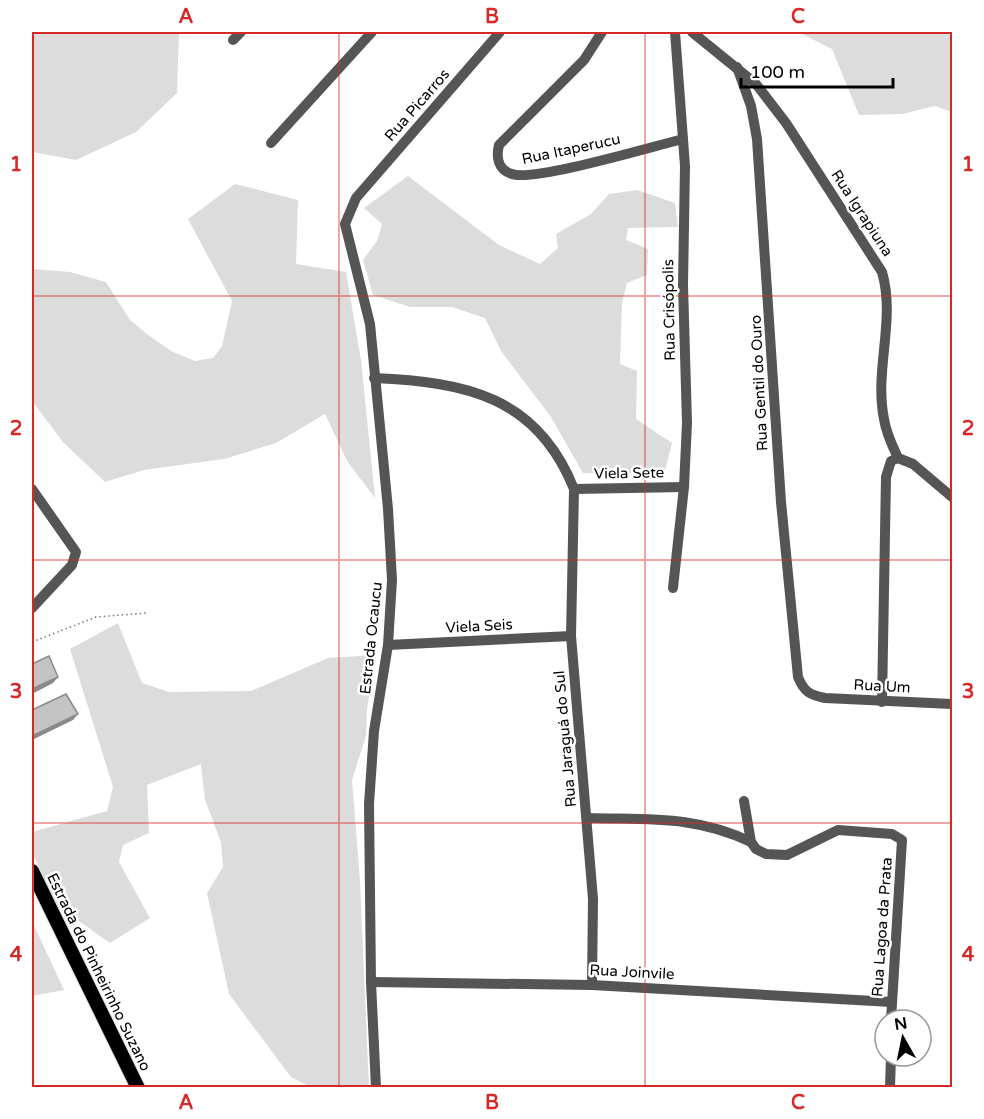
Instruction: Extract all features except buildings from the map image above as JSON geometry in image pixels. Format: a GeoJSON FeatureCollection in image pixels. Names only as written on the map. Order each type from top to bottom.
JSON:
{"type":"FeatureCollection","features":[{"type":"Feature","properties":{"kind":"main road","name":"Estrada do Pinheirinho Suzano"},"geometry":{"type":"LineString","coordinates":[[32,871],[138,1088]]}},
{"type":"Feature","properties":{"kind":"street"},"geometry":{"type":"LineString","coordinates":[[271,143],[372,32]]}},
{"type":"Feature","properties":{"kind":"street","name":"Rua Picarros"},"geometry":{"type":"LineString","coordinates":[[356,198],[500,32]]}},
{"type":"Feature","properties":{"kind":"street","name":"Rua Itaperucu"},"geometry":{"type":"LineString","coordinates":[[602,32],[585,60],[522,119],[499,145],[498,163],[514,176],[544,173],[683,139]]}},
{"type":"Feature","properties":{"kind":"street","name":"Rua Crisópolis"},"geometry":{"type":"LineString","coordinates":[[673,588],[684,487],[687,423],[683,297],[683,139],[675,32]]}},
{"type":"Feature","properties":{"kind":"street","name":"Rua Igrapiuna"},"geometry":{"type":"LineString","coordinates":[[692,32],[756,84],[786,123],[882,272],[888,298],[882,384],[883,417],[898,458]]}},
{"type":"Feature","properties":{"kind":"street","name":"Rua Gentil do Ouro"},"geometry":{"type":"LineString","coordinates":[[737,67],[751,106],[757,139],[781,502],[794,659],[802,688],[810,695]]}},
{"type":"Feature","properties":{"kind":"street","name":"Estrada Ocaucu"},"geometry":{"type":"LineString","coordinates":[[356,198],[345,224],[369,324],[388,509],[392,580],[388,645],[374,731],[369,804],[371,982],[376,1088]]}},
{"type":"Feature","properties":{"kind":"street"},"geometry":{"type":"LineString","coordinates":[[374,378],[447,383],[480,393],[503,404],[531,423],[550,445],[566,467],[574,489]]}},
{"type":"Feature","properties":{"kind":"street"},"geometry":{"type":"LineString","coordinates":[[882,702],[886,477],[891,461],[898,458],[906,459],[952,497]]}},
{"type":"Feature","properties":{"kind":"street","name":"Viela Sete"},"geometry":{"type":"LineString","coordinates":[[574,489],[684,487]]}},
{"type":"Feature","properties":{"kind":"street"},"geometry":{"type":"LineString","coordinates":[[32,489],[76,552],[72,564],[32,608]]}},
{"type":"Feature","properties":{"kind":"street","name":"Rua Jaraguá do Sul"},"geometry":{"type":"LineString","coordinates":[[574,489],[572,636],[593,898],[592,985]]}},
{"type":"Feature","properties":{"kind":"street","name":"Viela Seis"},"geometry":{"type":"LineString","coordinates":[[388,645],[572,636]]}},
{"type":"Feature","properties":{"kind":"street","name":"Rua Um"},"geometry":{"type":"LineString","coordinates":[[810,695],[882,702],[952,705]]}},
{"type":"Feature","properties":{"kind":"street"},"geometry":{"type":"LineString","coordinates":[[744,801],[751,842]]}},
{"type":"Feature","properties":{"kind":"street"},"geometry":{"type":"LineString","coordinates":[[588,818],[690,821],[723,830],[751,842]]}},
{"type":"Feature","properties":{"kind":"street","name":"Rua Lagoa da Prata"},"geometry":{"type":"LineString","coordinates":[[751,842],[756,849],[777,856],[793,852],[838,830],[852,829],[900,837],[903,844],[892,1008]]}},
{"type":"Feature","properties":{"kind":"street","name":"Rua Joinvile"},"geometry":{"type":"LineString","coordinates":[[371,982],[592,985],[892,1002]]}},
{"type":"Feature","properties":{"kind":"street"},"geometry":{"type":"LineString","coordinates":[[890,1088],[891,1068]]}},
{"type":"Feature","properties":{"kind":"path"},"geometry":{"type":"LineString","coordinates":[[32,642],[96,617],[147,613]]}},
{"type":"Feature","properties":{"kind":"shaded area"},"geometry":{"type":"Polygon","coordinates":[[[32,32],[179,32],[177,93],[136,132],[76,160],[32,152],[32,32]]]}},
{"type":"Feature","properties":{"kind":"shaded area"},"geometry":{"type":"Polygon","coordinates":[[[798,32],[952,32],[952,112],[935,106],[902,114],[859,115],[832,49],[798,32]]]}},
{"type":"Feature","properties":{"kind":"shaded area"},"geometry":{"type":"Polygon","coordinates":[[[408,176],[499,245],[540,264],[558,248],[556,234],[591,214],[609,194],[637,190],[675,203],[678,227],[628,228],[626,240],[648,249],[647,275],[627,283],[622,303],[620,364],[637,371],[636,419],[672,443],[664,474],[583,473],[551,417],[501,351],[485,318],[452,307],[410,307],[373,295],[363,260],[377,241],[382,224],[364,208],[408,176]]]}},
{"type":"Feature","properties":{"kind":"shaded area"},"geometry":{"type":"Polygon","coordinates":[[[235,184],[298,200],[296,264],[346,272],[361,360],[375,498],[347,461],[325,414],[276,443],[224,459],[144,470],[105,482],[63,442],[32,401],[32,269],[70,272],[106,282],[130,320],[147,334],[171,351],[195,361],[213,358],[222,346],[232,301],[188,219],[235,184]]]}},
{"type":"Feature","properties":{"kind":"shaded area"},"geometry":{"type":"Polygon","coordinates":[[[118,623],[142,683],[169,692],[251,691],[328,658],[376,655],[367,709],[366,736],[352,780],[360,881],[369,1087],[310,1087],[291,1077],[229,994],[207,893],[223,867],[221,842],[205,800],[201,764],[147,785],[149,833],[123,845],[119,862],[150,918],[110,943],[56,905],[32,852],[32,832],[107,811],[113,787],[70,649],[118,623]]]}},
{"type":"Feature","properties":{"kind":"shaded area"},"geometry":{"type":"Polygon","coordinates":[[[32,921],[64,990],[32,996],[32,921]]]}}]}
